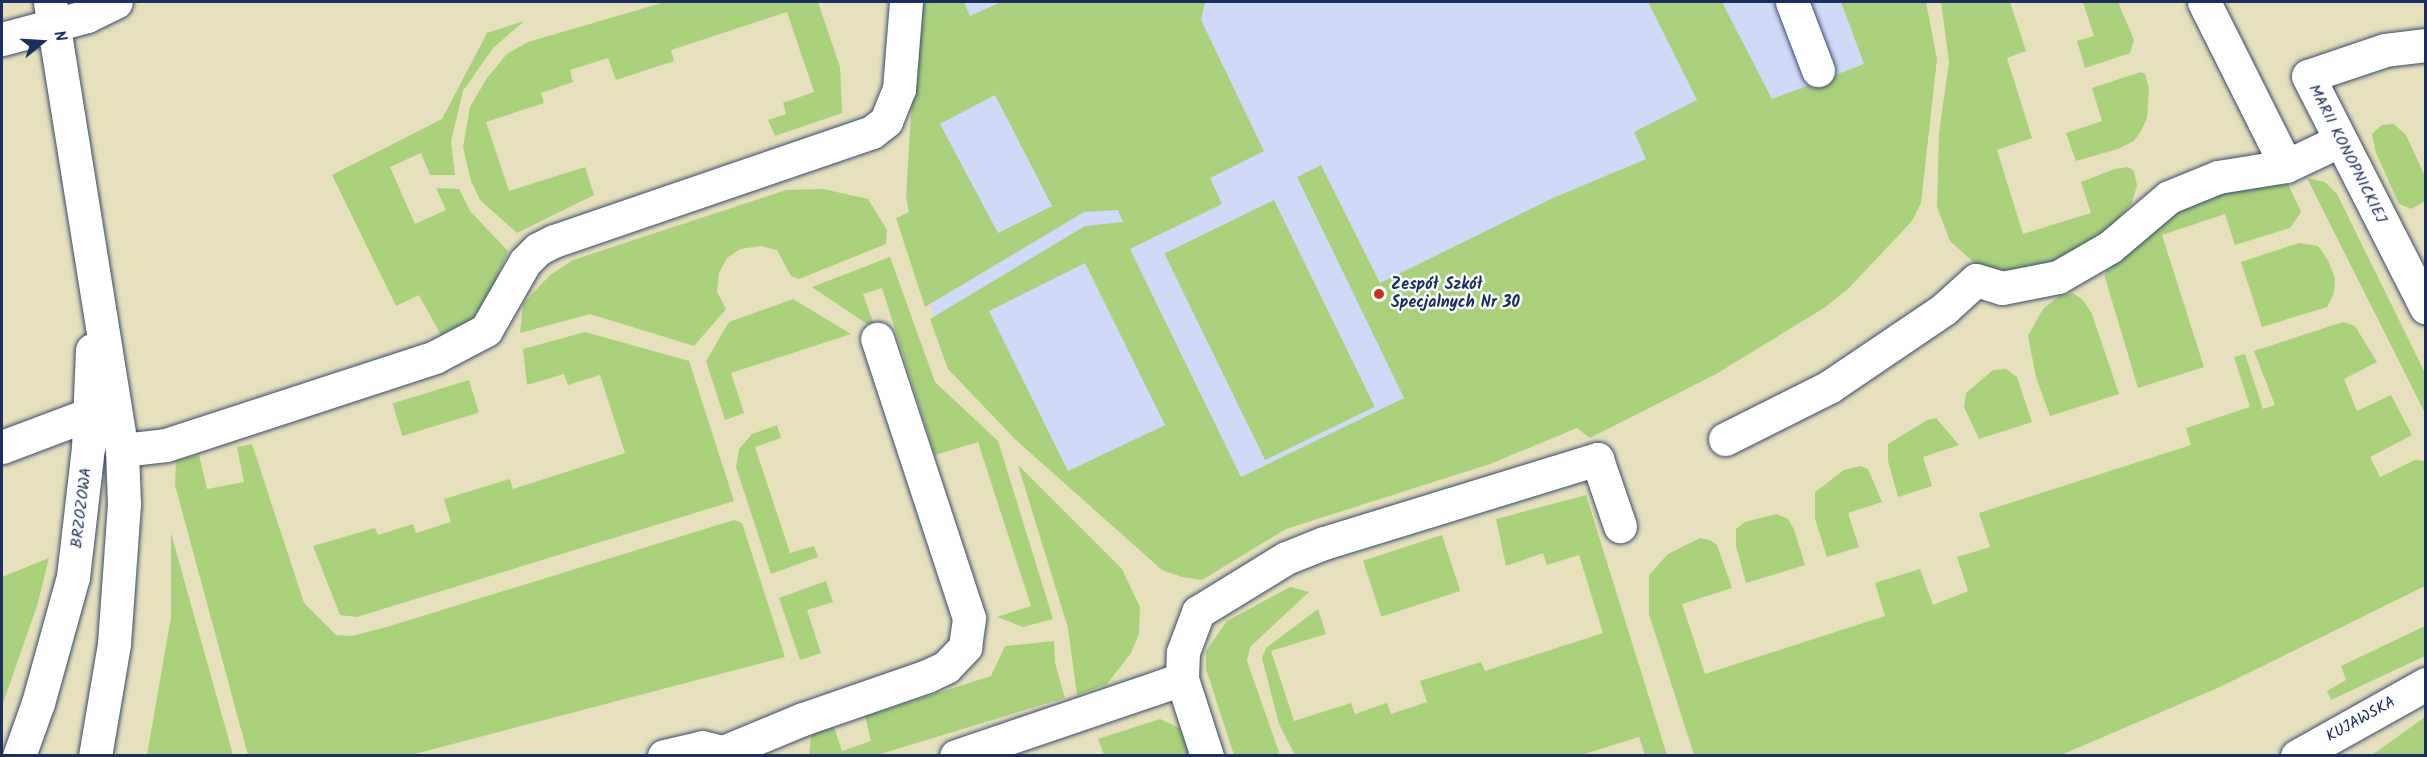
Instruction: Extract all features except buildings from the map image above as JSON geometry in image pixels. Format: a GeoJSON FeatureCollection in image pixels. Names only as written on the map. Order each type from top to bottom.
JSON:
{"type":"FeatureCollection","features":[{"type":"Feature","properties":{"kind":"street"},"geometry":{"type":"LineString","coordinates":[[2,39],[52,13],[87,16],[116,2]]}},
{"type":"Feature","properties":{"kind":"street"},"geometry":{"type":"LineString","coordinates":[[122,450],[166,445],[435,357],[486,330],[525,262],[538,249],[872,132],[885,121],[899,89],[906,2]]}},
{"type":"Feature","properties":{"kind":"street"},"geometry":{"type":"LineString","coordinates":[[1792,2],[1818,70]]}},
{"type":"Feature","properties":{"kind":"street"},"geometry":{"type":"LineString","coordinates":[[2204,2],[2286,166]]}},
{"type":"Feature","properties":{"kind":"street","name":"BRZOZOWA"},"geometry":{"type":"LineString","coordinates":[[52,13],[122,450],[124,504],[114,644],[95,756]]}},
{"type":"Feature","properties":{"kind":"street","name":"MARII KONOPNICKIEJ"},"geometry":{"type":"LineString","coordinates":[[2426,45],[2385,50],[2308,76],[2339,141],[2426,308]]}},
{"type":"Feature","properties":{"kind":"street"},"geometry":{"type":"LineString","coordinates":[[1725,439],[1829,387],[1944,309],[1976,280],[2002,288],[2058,277],[2110,247],[2169,196],[2218,177],[2286,166],[2339,141]]}},
{"type":"Feature","properties":{"kind":"street","name":"BRZOZOWA"},"geometry":{"type":"LineString","coordinates":[[19,756],[73,577],[90,414],[90,252]]}},
{"type":"Feature","properties":{"kind":"street"},"geometry":{"type":"LineString","coordinates":[[664,756],[702,747],[733,753],[927,676],[946,667],[965,647],[969,618],[877,339]]}},
{"type":"Feature","properties":{"kind":"street"},"geometry":{"type":"LineString","coordinates":[[2,447],[90,414]]}},
{"type":"Feature","properties":{"kind":"street"},"geometry":{"type":"LineString","coordinates":[[1207,756],[1182,679],[1183,652],[1198,612],[1286,558],[1324,543],[1597,459],[1620,526]]}},
{"type":"Feature","properties":{"kind":"street"},"geometry":{"type":"LineString","coordinates":[[956,756],[1182,679]]}},
{"type":"Feature","properties":{"kind":"street","name":"KUJAWSKA"},"geometry":{"type":"LineString","coordinates":[[2297,756],[2426,684]]}},
{"type":"Feature","properties":{"kind":"shaded area","name":"Zespół Szkół Specjalnych Nr 30"},"geometry":{"type":"Polygon","coordinates":[[[918,2],[1852,2],[1878,72],[1172,567],[949,362],[922,278],[906,196],[918,2]]]}},
{"type":"Feature","properties":{"kind":"green space"},"geometry":{"type":"Polygon","coordinates":[[[665,2],[818,2],[840,67],[842,113],[775,136],[768,120],[786,114],[783,103],[814,92],[787,12],[671,50],[674,61],[616,80],[608,58],[570,70],[573,82],[541,93],[544,103],[486,122],[509,191],[585,167],[594,195],[517,233],[480,200],[471,181],[463,147],[470,107],[487,78],[507,54],[528,42],[665,2]]]}},
{"type":"Feature","properties":{"kind":"green space"},"geometry":{"type":"Polygon","coordinates":[[[918,2],[964,2],[970,16],[1001,2],[1205,2],[1201,20],[1264,151],[1210,178],[1222,204],[1130,249],[1241,477],[1404,398],[1297,177],[1321,165],[1380,283],[1553,198],[1646,159],[1634,132],[1697,100],[1648,2],[1722,2],[1772,99],[1864,64],[1841,2],[1926,2],[1937,59],[1921,203],[1912,221],[1848,289],[1824,308],[1716,374],[1590,438],[1577,428],[1490,464],[1286,529],[1202,580],[1182,577],[1162,570],[1017,441],[948,369],[930,319],[1085,226],[1123,222],[1118,210],[1084,212],[925,307],[896,218],[909,212],[906,196],[918,2]],[[995,95],[940,124],[998,233],[1052,206],[995,95]],[[1085,263],[989,311],[1068,471],[1165,425],[1085,263]]]}},
{"type":"Feature","properties":{"kind":"green space"},"geometry":{"type":"Polygon","coordinates":[[[1941,2],[2010,2],[2026,51],[2007,58],[2032,138],[1997,150],[2023,234],[2091,213],[2081,182],[2115,169],[2128,167],[2134,171],[2137,185],[2132,203],[2106,233],[2072,259],[2014,272],[1979,267],[1950,241],[1937,207],[1939,133],[1949,62],[1941,2]]]}},
{"type":"Feature","properties":{"kind":"green space"},"geometry":{"type":"Polygon","coordinates":[[[2083,2],[2118,2],[2134,40],[2130,53],[2085,68],[2077,41],[2094,36],[2083,2]]]}},
{"type":"Feature","properties":{"kind":"green space"},"geometry":{"type":"Polygon","coordinates":[[[524,21],[493,48],[463,91],[451,141],[455,175],[430,175],[421,153],[390,167],[415,224],[446,210],[436,188],[459,189],[470,211],[508,251],[488,299],[472,320],[442,337],[419,295],[396,306],[332,175],[442,119],[487,33],[524,21]]]}},
{"type":"Feature","properties":{"kind":"green space"},"geometry":{"type":"Polygon","coordinates":[[[2141,72],[2145,74],[2149,89],[2147,118],[2134,141],[2118,149],[2076,161],[2066,133],[2102,121],[2092,88],[2141,72]]]}},
{"type":"Feature","properties":{"kind":"green space"},"geometry":{"type":"Polygon","coordinates":[[[2394,124],[2406,135],[2425,176],[2425,201],[2411,209],[2399,204],[2376,153],[2372,134],[2382,125],[2394,124]]]}},
{"type":"Feature","properties":{"kind":"green space"},"geometry":{"type":"Polygon","coordinates":[[[2307,178],[2325,182],[2337,194],[2425,373],[2425,413],[2307,178]]]}},
{"type":"Feature","properties":{"kind":"green space"},"geometry":{"type":"Polygon","coordinates":[[[2288,184],[2301,212],[2290,228],[2235,245],[2225,214],[2162,235],[2204,367],[2138,388],[2104,274],[2149,227],[2212,192],[2288,184]]]}},
{"type":"Feature","properties":{"kind":"green space"},"geometry":{"type":"Polygon","coordinates":[[[823,189],[868,199],[887,230],[886,244],[799,279],[791,276],[777,250],[761,246],[740,249],[727,258],[719,273],[717,292],[726,309],[694,346],[590,314],[520,333],[523,304],[550,275],[573,260],[786,190],[823,189]]]}},
{"type":"Feature","properties":{"kind":"green space"},"geometry":{"type":"Polygon","coordinates":[[[1274,200],[1375,407],[1265,460],[1164,253],[1274,200]]]}},
{"type":"Feature","properties":{"kind":"green space"},"geometry":{"type":"Polygon","coordinates":[[[2299,243],[2318,246],[2328,260],[2335,279],[2334,293],[2327,307],[2262,327],[2241,262],[2299,243]]]}},
{"type":"Feature","properties":{"kind":"green space"},"geometry":{"type":"Polygon","coordinates":[[[890,257],[935,382],[998,441],[1053,619],[1023,627],[997,617],[1031,606],[978,442],[935,455],[882,288],[863,294],[876,330],[812,287],[890,257]]]}},
{"type":"Feature","properties":{"kind":"green space"},"geometry":{"type":"Polygon","coordinates":[[[2073,293],[2083,300],[2092,314],[2119,394],[2050,416],[2036,377],[2028,336],[2043,309],[2059,296],[2073,293]]]}},
{"type":"Feature","properties":{"kind":"green space"},"geometry":{"type":"Polygon","coordinates":[[[793,299],[851,334],[731,373],[744,413],[725,420],[706,361],[729,322],[793,299]]]}},
{"type":"Feature","properties":{"kind":"green space"},"geometry":{"type":"Polygon","coordinates":[[[2343,322],[2355,326],[2377,362],[2344,379],[2357,411],[2391,395],[2412,435],[2370,457],[2380,477],[2415,460],[2425,461],[2425,586],[2222,686],[2061,755],[1694,755],[1649,614],[1649,575],[1668,554],[1700,538],[1710,540],[1717,545],[1732,588],[1682,604],[1705,674],[1885,616],[1875,583],[1920,569],[1933,605],[1968,591],[1957,557],[1990,547],[1979,513],[2191,445],[2186,428],[2250,407],[2234,357],[2245,354],[2263,409],[2275,405],[2254,351],[2343,322]]]}},
{"type":"Feature","properties":{"kind":"green space"},"geometry":{"type":"Polygon","coordinates":[[[585,332],[689,361],[734,501],[357,617],[340,615],[313,546],[375,528],[378,535],[413,524],[416,533],[451,522],[444,499],[510,479],[513,489],[625,453],[600,375],[568,385],[564,374],[527,385],[523,349],[585,332]]]}},
{"type":"Feature","properties":{"kind":"green space"},"geometry":{"type":"Polygon","coordinates":[[[2006,369],[2017,377],[2032,422],[1979,439],[1964,407],[1966,393],[1993,370],[2006,369]]]}},
{"type":"Feature","properties":{"kind":"green space"},"geometry":{"type":"Polygon","coordinates":[[[469,380],[479,413],[402,436],[392,403],[469,380]]]}},
{"type":"Feature","properties":{"kind":"green space"},"geometry":{"type":"Polygon","coordinates":[[[1936,418],[1959,445],[1923,457],[1932,486],[1898,497],[1888,461],[1888,444],[1927,420],[1936,418]]]}},
{"type":"Feature","properties":{"kind":"green space"},"geometry":{"type":"Polygon","coordinates":[[[777,425],[781,438],[755,447],[790,553],[814,546],[818,557],[771,574],[736,467],[739,449],[752,434],[777,425]]]}},
{"type":"Feature","properties":{"kind":"green space"},"geometry":{"type":"Polygon","coordinates":[[[252,444],[304,603],[336,635],[352,636],[390,626],[734,520],[742,523],[785,657],[411,755],[248,755],[175,485],[176,461],[199,455],[207,489],[244,482],[237,447],[252,444]]]}},
{"type":"Feature","properties":{"kind":"green space"},"geometry":{"type":"Polygon","coordinates":[[[1018,465],[1122,569],[1140,607],[1139,634],[1131,653],[1107,684],[1077,695],[1068,628],[1018,465]]]}},
{"type":"Feature","properties":{"kind":"green space"},"geometry":{"type":"Polygon","coordinates":[[[1861,466],[1868,469],[1882,502],[1848,513],[1859,547],[1827,557],[1815,519],[1815,492],[1844,470],[1861,466]]]}},
{"type":"Feature","properties":{"kind":"green space"},"geometry":{"type":"Polygon","coordinates":[[[1586,495],[1667,755],[1645,755],[1639,737],[1581,755],[1295,755],[1279,724],[1262,658],[1266,648],[1318,609],[1326,634],[1271,651],[1294,721],[1351,703],[1355,714],[1387,703],[1391,714],[1427,702],[1420,681],[1481,662],[1485,671],[1603,633],[1579,555],[1547,565],[1543,553],[1506,566],[1496,519],[1586,495]]]}},
{"type":"Feature","properties":{"kind":"green space"},"geometry":{"type":"Polygon","coordinates":[[[1777,514],[1788,519],[1794,529],[1805,565],[1746,583],[1736,546],[1736,529],[1745,522],[1777,514]]]}},
{"type":"Feature","properties":{"kind":"green space"},"geometry":{"type":"Polygon","coordinates":[[[171,533],[233,755],[147,755],[171,617],[171,533]]]}},
{"type":"Feature","properties":{"kind":"green space"},"geometry":{"type":"Polygon","coordinates":[[[1442,535],[1460,591],[1381,617],[1363,561],[1442,535]]]}},
{"type":"Feature","properties":{"kind":"green space"},"geometry":{"type":"Polygon","coordinates":[[[49,558],[37,606],[2,706],[2,577],[49,558]]]}},
{"type":"Feature","properties":{"kind":"green space"},"geometry":{"type":"Polygon","coordinates":[[[826,581],[833,602],[807,610],[821,653],[800,660],[779,598],[826,581]]]}},
{"type":"Feature","properties":{"kind":"green space"},"geometry":{"type":"Polygon","coordinates":[[[1290,587],[1309,592],[1250,647],[1247,661],[1280,755],[1234,755],[1206,669],[1206,651],[1227,621],[1290,587]]]}},
{"type":"Feature","properties":{"kind":"green space"},"geometry":{"type":"Polygon","coordinates":[[[2425,626],[2425,656],[2331,700],[2327,691],[2346,680],[2341,666],[2425,626]]]}},
{"type":"Feature","properties":{"kind":"green space"},"geometry":{"type":"Polygon","coordinates":[[[1054,641],[1055,663],[1065,698],[877,755],[809,755],[811,736],[819,732],[834,727],[842,751],[871,741],[865,716],[991,676],[1005,646],[1054,641]]]}},
{"type":"Feature","properties":{"kind":"green space"},"geometry":{"type":"Polygon","coordinates":[[[2425,717],[2425,755],[2372,755],[2400,735],[2425,717]]]}},
{"type":"Feature","properties":{"kind":"green space"},"geometry":{"type":"Polygon","coordinates":[[[1160,719],[1186,731],[1194,755],[1104,755],[1098,739],[1160,719]]]}},
{"type":"Feature","properties":{"kind":"place","name":"Zespół Szkół Specjalnych Nr 30"},"geometry":{"type":"Point","coordinates":[1379,294]}}]}
